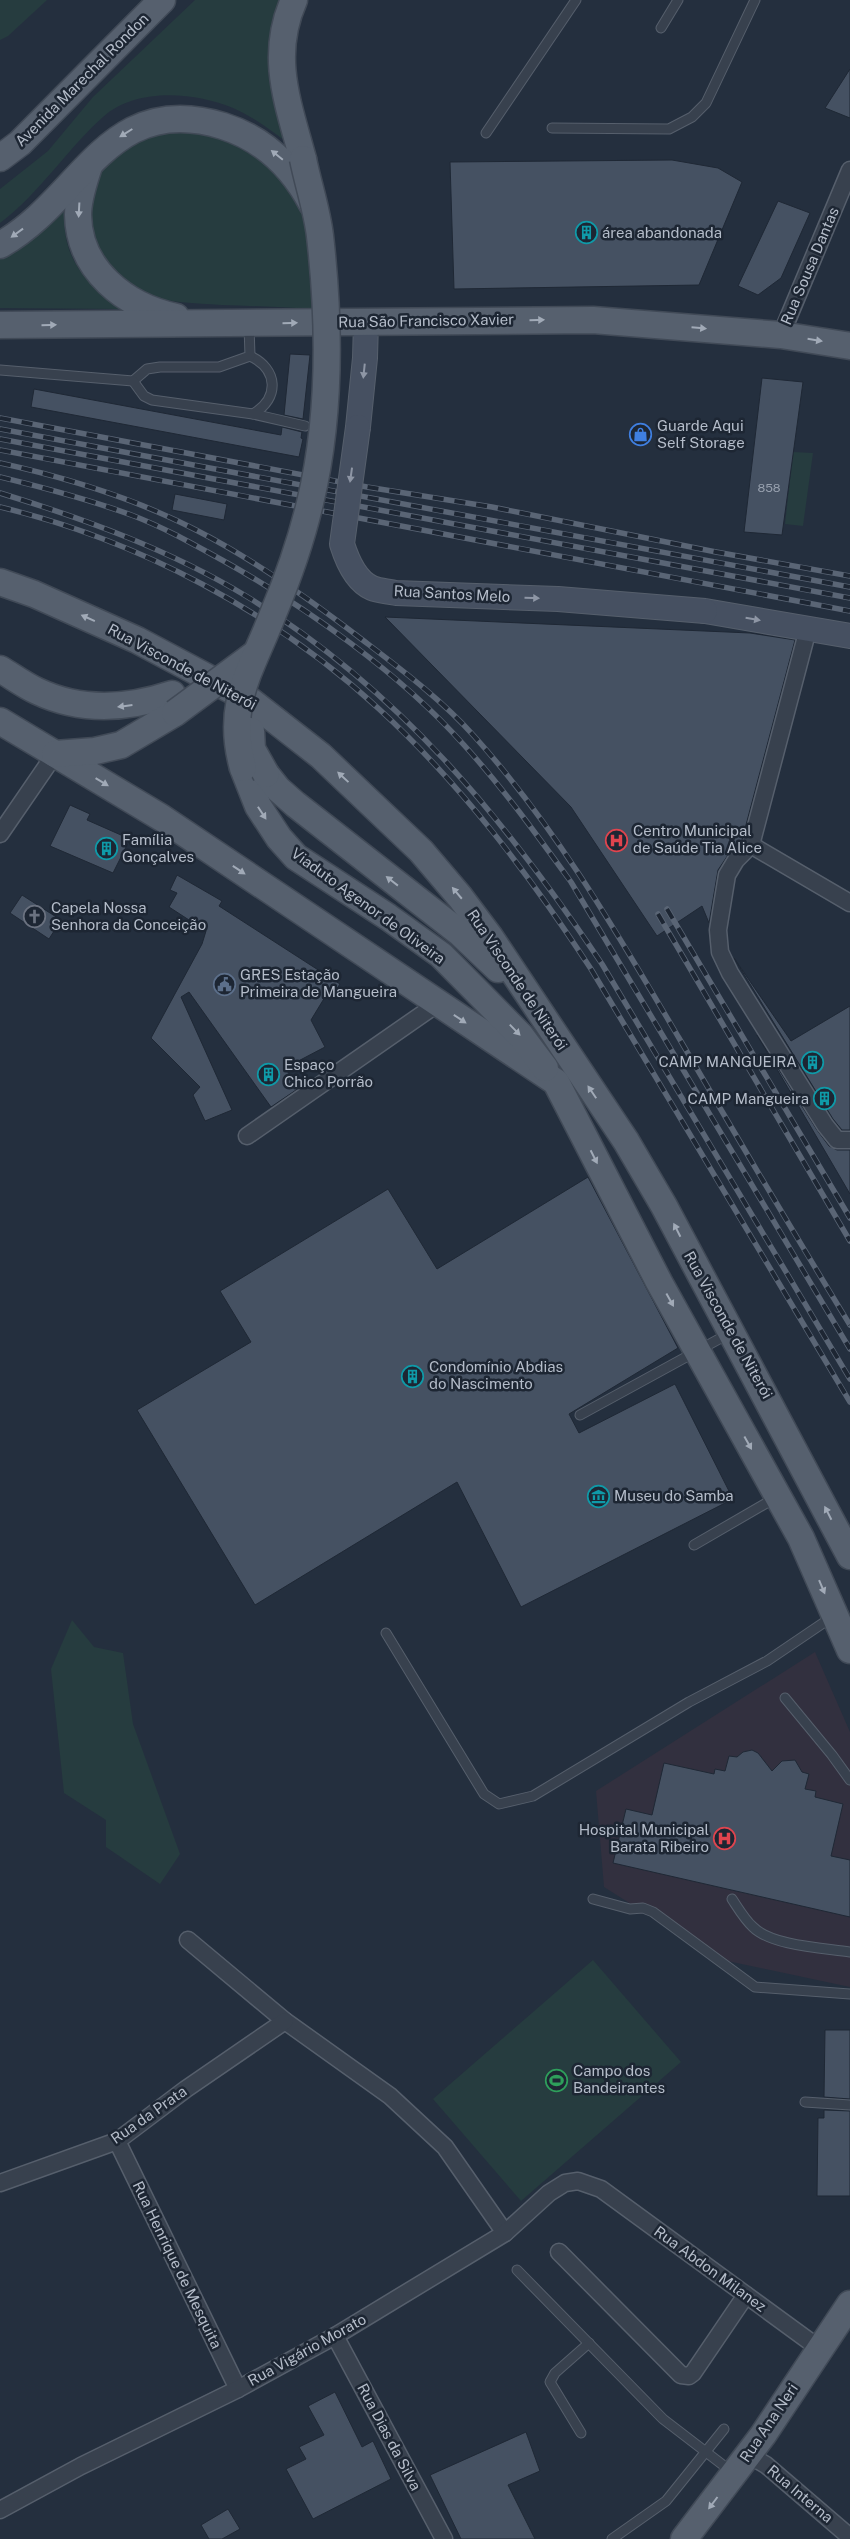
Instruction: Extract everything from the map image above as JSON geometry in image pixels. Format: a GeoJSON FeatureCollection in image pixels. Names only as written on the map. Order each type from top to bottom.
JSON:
{"type":"FeatureCollection","features":[{"type":"Feature","properties":{"kind":"main road","name":"Avenida Marechal Rondon"},"geometry":{"type":"LineString","coordinates":[[0,158],[20,143],[162,0]]}},
{"type":"Feature","properties":{"kind":"main road","name":"Viaduto Agenor de Oliveira"},"geometry":{"type":"LineString","coordinates":[[294,0],[281,36],[282,72],[320,234],[327,379],[318,459],[310,503],[269,638],[251,723],[252,749],[266,774],[278,790],[460,933],[535,1005]]}},
{"type":"Feature","properties":{"kind":"main road","name":"Viaduto Agenor de Oliveira"},"geometry":{"type":"LineString","coordinates":[[0,245],[34,221],[114,141],[135,128],[157,121],[191,119],[239,131],[262,144],[283,160],[303,187],[317,213],[325,242],[332,331],[332,372],[321,494],[299,573],[269,638],[246,675],[237,714],[236,744],[258,806],[279,838],[296,857],[441,954],[521,1036],[556,1082]]}},
{"type":"Feature","properties":{"kind":"main road"},"geometry":{"type":"LineString","coordinates":[[90,163],[81,190],[78,215],[81,239],[88,257],[98,274],[133,302],[166,315],[206,323]]}},
{"type":"Feature","properties":{"kind":"main road","name":"Rua São Francisco Xavier"},"geometry":{"type":"LineString","coordinates":[[0,325],[593,320],[781,335],[850,346]]}},
{"type":"Feature","properties":{"kind":"main road","name":"Rua Santos Melo"},"geometry":{"type":"LineString","coordinates":[[366,322],[365,358],[358,427],[342,544],[346,560],[358,577],[372,588],[396,593],[558,599],[705,611],[850,636]]}},
{"type":"Feature","properties":{"kind":"main road","name":"Rua Visconde de Niterói"},"geometry":{"type":"LineString","coordinates":[[0,582],[34,594],[137,640],[248,699],[321,756],[432,864],[466,905],[535,1005],[640,1166],[732,1332],[848,1553]]}},
{"type":"Feature","properties":{"kind":"main road"},"geometry":{"type":"LineString","coordinates":[[3,671],[37,691],[65,701],[93,706],[121,707],[148,702],[172,694],[203,679],[269,638]]}},
{"type":"Feature","properties":{"kind":"main road"},"geometry":{"type":"LineString","coordinates":[[55,754],[96,751],[120,745],[175,713],[269,638]]}},
{"type":"Feature","properties":{"kind":"main road"},"geometry":{"type":"LineString","coordinates":[[0,722],[162,818],[556,1082],[659,1282],[778,1497],[811,1562],[842,1612],[850,1650]]}},
{"type":"Feature","properties":{"kind":"main road"},"geometry":{"type":"LineString","coordinates":[[811,1562],[848,1553]]}},
{"type":"Feature","properties":{"kind":"main road","name":"Rua Ana Neri"},"geometry":{"type":"LineString","coordinates":[[684,2539],[741,2464],[850,2304]]}},
{"type":"Feature","properties":{"kind":"street","name":"Rua Sousa Dantas"},"geometry":{"type":"LineString","coordinates":[[781,335],[850,170]]}},
{"type":"Feature","properties":{"kind":"street"},"geometry":{"type":"LineString","coordinates":[[808,629],[751,845],[736,860],[727,875],[718,930],[720,952],[730,972],[825,1125],[837,1140],[850,1140]]}},
{"type":"Feature","properties":{"kind":"street"},"geometry":{"type":"LineString","coordinates":[[0,834],[55,754]]}},
{"type":"Feature","properties":{"kind":"street"},"geometry":{"type":"LineString","coordinates":[[751,845],[850,903]]}},
{"type":"Feature","properties":{"kind":"street"},"geometry":{"type":"LineString","coordinates":[[247,1136],[437,1004]]}},
{"type":"Feature","properties":{"kind":"street"},"geometry":{"type":"LineString","coordinates":[[188,1940],[285,2021],[390,2096],[445,2148],[505,2233]]}},
{"type":"Feature","properties":{"kind":"street","name":"Rua da Prata"},"geometry":{"type":"LineString","coordinates":[[0,2183],[117,2141],[186,2088],[285,2021]]}},
{"type":"Feature","properties":{"kind":"street","name":"Rua Henrique de Mesquita"},"geometry":{"type":"LineString","coordinates":[[117,2141],[238,2389]]}},
{"type":"Feature","properties":{"kind":"street","name":"Rua Vigário Morato"},"geometry":{"type":"LineString","coordinates":[[0,2510],[81,2466],[238,2389],[335,2336],[505,2233],[564,2183],[578,2181],[601,2190]]}},
{"type":"Feature","properties":{"kind":"street","name":"Rua Abdon Milanez"},"geometry":{"type":"LineString","coordinates":[[601,2190],[820,2348]]}},
{"type":"Feature","properties":{"kind":"street"},"geometry":{"type":"LineString","coordinates":[[559,2252],[681,2375],[689,2376],[693,2374],[746,2294]]}},
{"type":"Feature","properties":{"kind":"street","name":"Rua Dias da Silva"},"geometry":{"type":"LineString","coordinates":[[335,2336],[444,2539]]}},
{"type":"Feature","properties":{"kind":"street","name":"Rua Interna"},"geometry":{"type":"LineString","coordinates":[[741,2464],[766,2465],[850,2536]]}},
{"type":"Feature","properties":{"kind":"lane"},"geometry":{"type":"LineString","coordinates":[[486,133],[576,0]]}},
{"type":"Feature","properties":{"kind":"lane"},"geometry":{"type":"LineString","coordinates":[[661,28],[678,0]]}},
{"type":"Feature","properties":{"kind":"lane"},"geometry":{"type":"LineString","coordinates":[[552,128],[669,129],[692,117],[706,103],[755,0]]}},
{"type":"Feature","properties":{"kind":"lane"},"geometry":{"type":"LineString","coordinates":[[248,324],[250,356]]}},
{"type":"Feature","properties":{"kind":"lane"},"geometry":{"type":"LineString","coordinates":[[0,370],[133,382],[148,369],[160,367],[218,367],[250,356],[263,362],[272,380],[270,400],[264,408],[253,414]]}},
{"type":"Feature","properties":{"kind":"lane"},"geometry":{"type":"LineString","coordinates":[[133,382],[144,396],[152,400],[253,414],[305,426]]}},
{"type":"Feature","properties":{"kind":"lane"},"geometry":{"type":"LineString","coordinates":[[580,1415],[732,1332]]}},
{"type":"Feature","properties":{"kind":"lane"},"geometry":{"type":"LineString","coordinates":[[694,1545],[778,1497]]}},
{"type":"Feature","properties":{"kind":"lane"},"geometry":{"type":"LineString","coordinates":[[386,1633],[474,1779],[484,1794],[499,1804],[533,1796],[688,1702],[767,1661],[842,1612]]}},
{"type":"Feature","properties":{"kind":"lane"},"geometry":{"type":"LineString","coordinates":[[785,1698],[850,1780]]}},
{"type":"Feature","properties":{"kind":"lane"},"geometry":{"type":"LineString","coordinates":[[593,1899],[630,1909],[643,1908],[653,1912],[755,1987],[850,1994]]}},
{"type":"Feature","properties":{"kind":"lane"},"geometry":{"type":"LineString","coordinates":[[732,1899],[753,1928],[769,1936],[791,1943],[850,1952]]}},
{"type":"Feature","properties":{"kind":"lane"},"geometry":{"type":"LineString","coordinates":[[805,2102],[850,2105]]}},
{"type":"Feature","properties":{"kind":"lane"},"geometry":{"type":"LineString","coordinates":[[517,2270],[663,2419],[705,2453],[741,2464]]}},
{"type":"Feature","properties":{"kind":"lane"},"geometry":{"type":"LineString","coordinates":[[581,2433],[550,2382],[555,2373],[589,2343]]}},
{"type":"Feature","properties":{"kind":"lane"},"geometry":{"type":"LineString","coordinates":[[612,2539],[666,2501],[724,2429]]}},
{"type":"Feature","properties":{"kind":"shaded area","name":"Hospital Municipal Barata Ribeiro"},"geometry":{"type":"Polygon","coordinates":[[[815,1652],[850,1732],[850,1987],[718,1959],[604,1887],[596,1791],[815,1652]]]}},
{"type":"Feature","properties":{"kind":"green space"},"geometry":{"type":"Polygon","coordinates":[[[0,0],[47,0],[8,36],[0,40],[0,0]]]}},
{"type":"Feature","properties":{"kind":"green space"},"geometry":{"type":"Polygon","coordinates":[[[195,0],[280,0],[268,65],[269,81],[285,141],[247,115],[233,108],[201,98],[166,95],[132,101],[117,107],[103,117],[28,198],[0,223],[0,189],[48,151],[93,97],[195,0]]]}},
{"type":"Feature","properties":{"kind":"green space"},"geometry":{"type":"Polygon","coordinates":[[[164,130],[194,130],[250,148],[282,173],[304,206],[312,309],[221,305],[182,302],[152,297],[124,284],[109,268],[98,249],[92,228],[90,206],[94,185],[103,166],[119,150],[164,130]]]}},
{"type":"Feature","properties":{"kind":"green space"},"geometry":{"type":"Polygon","coordinates":[[[66,204],[66,237],[76,265],[95,288],[121,309],[0,308],[0,256],[66,204]]]}},
{"type":"Feature","properties":{"kind":"green space"},"geometry":{"type":"Polygon","coordinates":[[[793,452],[813,453],[803,526],[785,524],[793,452]]]}},
{"type":"Feature","properties":{"kind":"green space"},"geometry":{"type":"Polygon","coordinates":[[[72,1620],[94,1647],[123,1653],[133,1724],[180,1854],[160,1884],[106,1847],[106,1820],[64,1793],[51,1669],[72,1620]]]}},
{"type":"Feature","properties":{"kind":"green space","name":"Campo dos Bandeirantes"},"geometry":{"type":"Polygon","coordinates":[[[593,1960],[681,2062],[521,2201],[433,2099],[593,1960]]]}},
{"type":"Feature","properties":{"kind":"building"},"geometry":{"type":"Polygon","coordinates":[[[850,69],[850,118],[825,108],[850,69]]]}},
{"type":"Feature","properties":{"kind":"building","name":"área abandonada"},"geometry":{"type":"Polygon","coordinates":[[[672,160],[718,168],[742,182],[699,285],[454,289],[450,162],[672,160]]]}},
{"type":"Feature","properties":{"kind":"building"},"geometry":{"type":"Polygon","coordinates":[[[778,201],[810,213],[781,278],[758,295],[738,286],[778,201]]]}},
{"type":"Feature","properties":{"kind":"building"},"geometry":{"type":"Polygon","coordinates":[[[290,354],[310,355],[303,419],[284,415],[290,354]]]}},
{"type":"Feature","properties":{"kind":"building"},"geometry":{"type":"Polygon","coordinates":[[[762,378],[803,382],[782,535],[744,532],[762,378]]]}},
{"type":"Feature","properties":{"kind":"building"},"geometry":{"type":"Polygon","coordinates":[[[34,389],[281,435],[282,427],[302,432],[301,438],[303,439],[299,457],[31,407],[34,389]]]}},
{"type":"Feature","properties":{"kind":"building"},"geometry":{"type":"Polygon","coordinates":[[[175,494],[227,504],[224,520],[172,510],[175,494]]]}},
{"type":"Feature","properties":{"kind":"building"},"geometry":{"type":"Polygon","coordinates":[[[385,617],[750,633],[795,640],[742,840],[728,855],[718,870],[709,923],[702,906],[657,936],[571,807],[385,617]]]}},
{"type":"Feature","properties":{"kind":"building"},"geometry":{"type":"Polygon","coordinates":[[[70,805],[90,814],[87,820],[130,839],[113,873],[50,846],[70,805]]]}},
{"type":"Feature","properties":{"kind":"building"},"geometry":{"type":"Polygon","coordinates":[[[177,875],[222,901],[219,906],[340,984],[330,1000],[325,997],[311,1020],[325,1047],[285,1068],[299,1088],[271,1107],[189,992],[181,997],[232,1110],[205,1121],[193,1095],[200,1087],[151,1038],[202,944],[206,931],[169,907],[177,893],[170,890],[177,875]]]}},
{"type":"Feature","properties":{"kind":"building","name":"Capela Nossa Senhora da Conceição"},"geometry":{"type":"Polygon","coordinates":[[[22,895],[61,920],[49,939],[10,913],[22,895]]]}},
{"type":"Feature","properties":{"kind":"building"},"geometry":{"type":"Polygon","coordinates":[[[734,958],[791,1041],[850,1006],[850,1130],[842,1130],[833,1119],[734,958]]]}},
{"type":"Feature","properties":{"kind":"building"},"geometry":{"type":"Polygon","coordinates":[[[757,1035],[829,1146],[837,1150],[850,1150],[850,1194],[757,1035]]]}},
{"type":"Feature","properties":{"kind":"building","name":"Condomínio Abdias do Nascimento"},"geometry":{"type":"Polygon","coordinates":[[[588,1177],[678,1348],[569,1414],[579,1433],[675,1384],[733,1499],[521,1607],[457,1482],[255,1605],[137,1410],[251,1342],[220,1291],[388,1189],[437,1269],[588,1177]]]}},
{"type":"Feature","properties":{"kind":"building"},"geometry":{"type":"Polygon","coordinates":[[[752,1750],[758,1753],[772,1771],[782,1761],[795,1760],[802,1772],[809,1774],[805,1789],[816,1791],[815,1797],[843,1804],[831,1856],[850,1860],[850,1917],[613,1863],[626,1809],[652,1815],[664,1763],[714,1774],[715,1769],[725,1771],[729,1756],[737,1757],[743,1752],[752,1750]]]}},
{"type":"Feature","properties":{"kind":"building"},"geometry":{"type":"Polygon","coordinates":[[[825,2030],[850,2030],[850,2099],[824,2097],[825,2030]]]}},
{"type":"Feature","properties":{"kind":"building"},"geometry":{"type":"Polygon","coordinates":[[[824,2110],[850,2111],[850,2196],[817,2196],[818,2118],[824,2118],[824,2110]]]}},
{"type":"Feature","properties":{"kind":"building"},"geometry":{"type":"Polygon","coordinates":[[[335,2392],[362,2447],[373,2441],[391,2479],[313,2519],[286,2469],[306,2459],[299,2447],[324,2435],[308,2406],[335,2392]]]}},
{"type":"Feature","properties":{"kind":"building"},"geometry":{"type":"Polygon","coordinates":[[[526,2432],[540,2471],[508,2485],[535,2539],[461,2539],[430,2475],[526,2432]]]}},
{"type":"Feature","properties":{"kind":"building"},"geometry":{"type":"Polygon","coordinates":[[[228,2509],[240,2529],[222,2539],[209,2539],[201,2525],[228,2509]]]}},
{"type":"Feature","properties":{"kind":"railway"},"geometry":{"type":"LineString","coordinates":[[0,418],[367,487],[492,507],[716,552],[850,576]]}},
{"type":"Feature","properties":{"kind":"railway"},"geometry":{"type":"LineString","coordinates":[[0,429],[850,587]]}},
{"type":"Feature","properties":{"kind":"railway"},"geometry":{"type":"LineString","coordinates":[[0,439],[850,598]]}},
{"type":"Feature","properties":{"kind":"railway"},"geometry":{"type":"LineString","coordinates":[[0,450],[850,611]]}},
{"type":"Feature","properties":{"kind":"railway"},"geometry":{"type":"LineString","coordinates":[[0,463],[76,482],[149,508],[196,530],[240,554],[304,596],[393,663],[462,723],[504,771],[532,807],[609,920],[850,1325]]}},
{"type":"Feature","properties":{"kind":"railway"},"geometry":{"type":"LineString","coordinates":[[0,477],[118,510],[179,536],[254,578],[319,620],[381,667],[439,718],[492,778],[571,882],[850,1349]]}},
{"type":"Feature","properties":{"kind":"railway"},"geometry":{"type":"LineString","coordinates":[[0,493],[126,537],[217,579],[301,632],[352,672],[400,714],[486,808],[565,910],[602,964],[850,1379]]}},
{"type":"Feature","properties":{"kind":"railway"},"geometry":{"type":"LineString","coordinates":[[0,507],[52,521],[103,539],[153,560],[202,584],[249,611],[295,641],[338,674],[379,709],[439,769],[519,866],[591,969],[850,1402]]}},
{"type":"Feature","properties":{"kind":"railway"},"geometry":{"type":"LineString","coordinates":[[667,909],[850,1218]]}},
{"type":"Feature","properties":{"kind":"railway"},"geometry":{"type":"LineString","coordinates":[[658,914],[850,1241]]}},
{"type":"Feature","properties":{"kind":"place","name":"área abandonada"},"geometry":{"type":"Point","coordinates":[586,233]}},
{"type":"Feature","properties":{"kind":"place","name":"Guarde Aqui Self Storage"},"geometry":{"type":"Point","coordinates":[641,435]}},
{"type":"Feature","properties":{"kind":"place","name":"Centro Municipal de Saúde Tia Alice"},"geometry":{"type":"Point","coordinates":[617,840]}},
{"type":"Feature","properties":{"kind":"place","name":"Família Gonçalves"},"geometry":{"type":"Point","coordinates":[106,849]}},
{"type":"Feature","properties":{"kind":"place","name":"Capela Nossa Senhora da Conceição"},"geometry":{"type":"Point","coordinates":[35,917]}},
{"type":"Feature","properties":{"kind":"place","name":"GRES Estação Primeira de Mangueira"},"geometry":{"type":"Point","coordinates":[224,984]}},
{"type":"Feature","properties":{"kind":"place","name":"CAMP MANGUEIRA"},"geometry":{"type":"Point","coordinates":[813,1062]}},
{"type":"Feature","properties":{"kind":"place","name":"Espaço Chico Porrão"},"geometry":{"type":"Point","coordinates":[268,1074]}},
{"type":"Feature","properties":{"kind":"place","name":"CAMP Mangueira"},"geometry":{"type":"Point","coordinates":[825,1099]}},
{"type":"Feature","properties":{"kind":"place","name":"Condomínio Abdias do Nascimento"},"geometry":{"type":"Point","coordinates":[413,1376]}},
{"type":"Feature","properties":{"kind":"place","name":"Museu do Samba"},"geometry":{"type":"Point","coordinates":[598,1496]}},
{"type":"Feature","properties":{"kind":"place","name":"Hospital Municipal Barata Ribeiro"},"geometry":{"type":"Point","coordinates":[725,1839]}},
{"type":"Feature","properties":{"kind":"place","name":"Campo dos Bandeirantes"},"geometry":{"type":"Point","coordinates":[557,2080]}}]}
